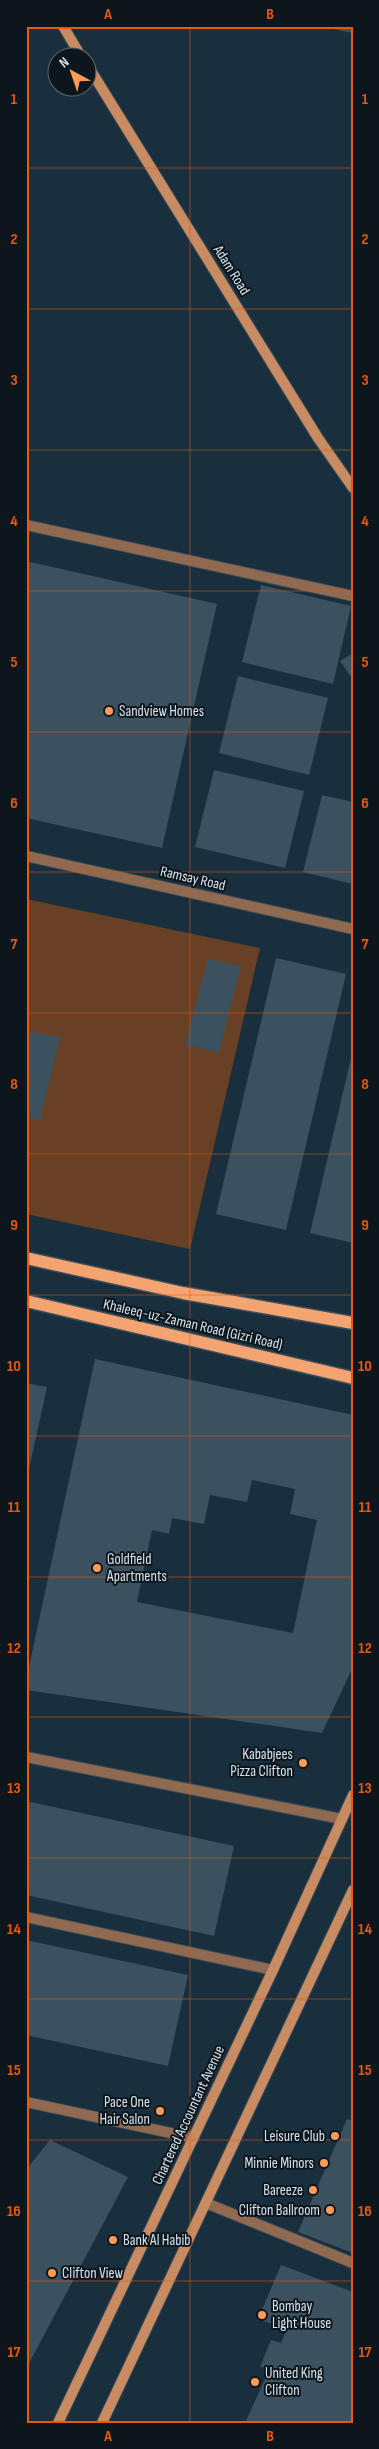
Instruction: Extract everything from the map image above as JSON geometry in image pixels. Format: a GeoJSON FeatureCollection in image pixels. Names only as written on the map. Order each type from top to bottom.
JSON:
{"type":"FeatureCollection","features":[{"type":"Feature","properties":{"kind":"main road","name":"Khaleeq-uz-Zaman Road (Gizri Road)"},"geometry":{"type":"LineString","coordinates":[[26,1258],[183,1293],[353,1323]]}},
{"type":"Feature","properties":{"kind":"main road","name":"Khaleeq-uz-Zaman Road (Gizri Road)"},"geometry":{"type":"LineString","coordinates":[[26,1301],[353,1378]]}},
{"type":"Feature","properties":{"kind":"street"},"geometry":{"type":"LineString","coordinates":[[62,26],[76,48]]}},
{"type":"Feature","properties":{"kind":"street","name":"Adam Road"},"geometry":{"type":"LineString","coordinates":[[98,82],[318,438],[353,488]]}},
{"type":"Feature","properties":{"kind":"street"},"geometry":{"type":"LineString","coordinates":[[26,525],[353,596]]}},
{"type":"Feature","properties":{"kind":"street","name":"Ramsay Road"},"geometry":{"type":"LineString","coordinates":[[26,856],[353,929]]}},
{"type":"Feature","properties":{"kind":"street"},"geometry":{"type":"LineString","coordinates":[[26,1757],[342,1819]]}},
{"type":"Feature","properties":{"kind":"street","name":"Chartered Accountant Avenue"},"geometry":{"type":"LineString","coordinates":[[58,2423],[273,1970],[353,1795]]}},
{"type":"Feature","properties":{"kind":"street"},"geometry":{"type":"LineString","coordinates":[[102,2423],[353,1890]]}},
{"type":"Feature","properties":{"kind":"street"},"geometry":{"type":"LineString","coordinates":[[26,1917],[273,1970]]}},
{"type":"Feature","properties":{"kind":"street"},"geometry":{"type":"LineString","coordinates":[[26,2102],[194,2138]]}},
{"type":"Feature","properties":{"kind":"street"},"geometry":{"type":"LineString","coordinates":[[206,2203],[353,2263]]}},
{"type":"Feature","properties":{"kind":"shaded area"},"geometry":{"type":"Polygon","coordinates":[[[26,899],[260,948],[190,1249],[26,1214],[26,899]]]}},
{"type":"Feature","properties":{"kind":"building"},"geometry":{"type":"Polygon","coordinates":[[[353,26],[353,33],[323,27],[353,26]]]}},
{"type":"Feature","properties":{"kind":"building","name":"Sandview Homes"},"geometry":{"type":"Polygon","coordinates":[[[26,561],[217,604],[162,848],[26,818],[26,561]]]}},
{"type":"Feature","properties":{"kind":"building"},"geometry":{"type":"Polygon","coordinates":[[[261,585],[351,606],[333,684],[242,662],[261,585]]]}},
{"type":"Feature","properties":{"kind":"building"},"geometry":{"type":"Polygon","coordinates":[[[353,653],[353,680],[340,661],[353,653]]]}},
{"type":"Feature","properties":{"kind":"building"},"geometry":{"type":"Polygon","coordinates":[[[238,676],[328,698],[309,775],[219,753],[238,676]]]}},
{"type":"Feature","properties":{"kind":"building"},"geometry":{"type":"Polygon","coordinates":[[[214,770],[304,791],[285,868],[195,847],[214,770]]]}},
{"type":"Feature","properties":{"kind":"building"},"geometry":{"type":"Polygon","coordinates":[[[322,795],[353,802],[353,884],[303,872],[322,795]]]}},
{"type":"Feature","properties":{"kind":"building"},"geometry":{"type":"Polygon","coordinates":[[[276,958],[346,974],[286,1230],[216,1214],[276,958]]]}},
{"type":"Feature","properties":{"kind":"building"},"geometry":{"type":"Polygon","coordinates":[[[208,959],[241,966],[219,1052],[185,1045],[208,959]]]}},
{"type":"Feature","properties":{"kind":"building"},"geometry":{"type":"Polygon","coordinates":[[[26,1031],[60,1037],[40,1120],[26,1117],[26,1031]]]}},
{"type":"Feature","properties":{"kind":"building"},"geometry":{"type":"Polygon","coordinates":[[[353,1054],[353,1243],[310,1233],[353,1054]]]}},
{"type":"Feature","properties":{"kind":"building","name":"Goldfield Apartments"},"geometry":{"type":"Polygon","coordinates":[[[95,1359],[353,1415],[353,1667],[322,1733],[26,1690],[26,1681],[95,1359]],[[252,1480],[247,1502],[210,1495],[204,1524],[172,1518],[169,1534],[152,1530],[137,1602],[293,1633],[317,1520],[290,1514],[295,1489],[252,1480]]]}},
{"type":"Feature","properties":{"kind":"building"},"geometry":{"type":"Polygon","coordinates":[[[26,1383],[47,1387],[27,1478],[26,1478],[26,1383]]]}},
{"type":"Feature","properties":{"kind":"building"},"geometry":{"type":"Polygon","coordinates":[[[26,1801],[234,1846],[214,1936],[26,1895],[26,1801]]]}},
{"type":"Feature","properties":{"kind":"building"},"geometry":{"type":"Polygon","coordinates":[[[26,1940],[188,1975],[168,2066],[26,2035],[26,1940]]]}},
{"type":"Feature","properties":{"kind":"building","name":"Clifton Ballroom"},"geometry":{"type":"Polygon","coordinates":[[[347,2119],[353,2121],[353,2253],[298,2232],[347,2119]]]}},
{"type":"Feature","properties":{"kind":"building","name":"Clifton View"},"geometry":{"type":"Polygon","coordinates":[[[50,2140],[128,2177],[26,2369],[26,2170],[50,2140]]]}},
{"type":"Feature","properties":{"kind":"building"},"geometry":{"type":"Polygon","coordinates":[[[281,2265],[353,2292],[353,2423],[245,2423],[270,2368],[260,2367],[271,2340],[281,2343],[287,2329],[258,2319],[281,2265]]]}},
{"type":"Feature","properties":{"kind":"place","name":"Sandview Homes"},"geometry":{"type":"Point","coordinates":[109,711]}},
{"type":"Feature","properties":{"kind":"place","name":"Goldfield Apartments"},"geometry":{"type":"Point","coordinates":[97,1568]}},
{"type":"Feature","properties":{"kind":"place","name":"Kababjees Pizza Clifton"},"geometry":{"type":"Point","coordinates":[303,1763]}},
{"type":"Feature","properties":{"kind":"place","name":"Pace One Hair Salon"},"geometry":{"type":"Point","coordinates":[160,2111]}},
{"type":"Feature","properties":{"kind":"place","name":"Leisure Club"},"geometry":{"type":"Point","coordinates":[335,2136]}},
{"type":"Feature","properties":{"kind":"place","name":"Minnie Minors"},"geometry":{"type":"Point","coordinates":[324,2163]}},
{"type":"Feature","properties":{"kind":"place","name":"Bareeze"},"geometry":{"type":"Point","coordinates":[313,2190]}},
{"type":"Feature","properties":{"kind":"place","name":"Clifton Ballroom"},"geometry":{"type":"Point","coordinates":[330,2210]}},
{"type":"Feature","properties":{"kind":"place","name":"Bank Al Habib"},"geometry":{"type":"Point","coordinates":[113,2240]}},
{"type":"Feature","properties":{"kind":"place","name":"Clifton View"},"geometry":{"type":"Point","coordinates":[52,2273]}},
{"type":"Feature","properties":{"kind":"place","name":"Bombay Light House"},"geometry":{"type":"Point","coordinates":[262,2315]}},
{"type":"Feature","properties":{"kind":"place","name":"United King Clifton"},"geometry":{"type":"Point","coordinates":[255,2382]}}]}
